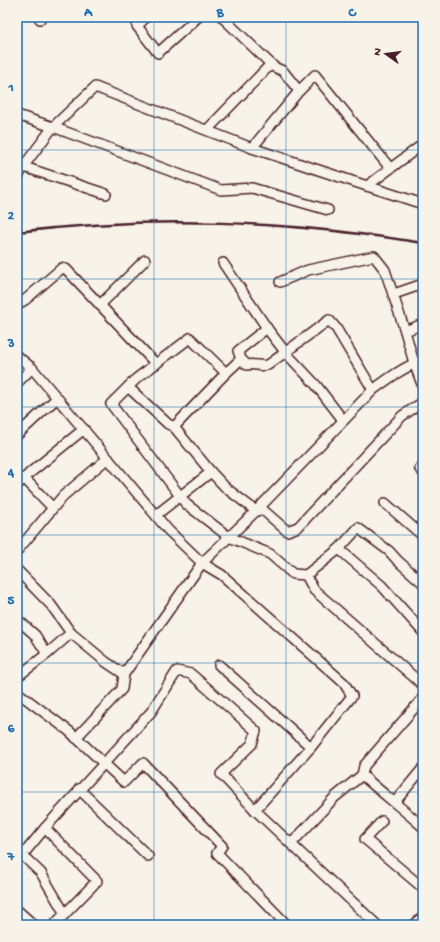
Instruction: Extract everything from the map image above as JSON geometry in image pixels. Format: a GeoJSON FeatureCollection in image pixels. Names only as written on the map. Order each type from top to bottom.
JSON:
{"type":"FeatureCollection","features":[{"type":"Feature","properties":{"kind":"street"},"geometry":{"type":"LineString","coordinates":[[146,17],[137,26],[158,54],[198,17]]}},
{"type":"Feature","properties":{"kind":"street"},"geometry":{"type":"LineString","coordinates":[[222,17],[274,67],[283,71],[299,90]]}},
{"type":"Feature","properties":{"kind":"street"},"geometry":{"type":"LineString","coordinates":[[207,130],[271,64]]}},
{"type":"Feature","properties":{"kind":"street"},"geometry":{"type":"LineString","coordinates":[[252,148],[299,90],[315,75],[390,168]]}},
{"type":"Feature","properties":{"kind":"street"},"geometry":{"type":"LineString","coordinates":[[17,179],[20,166],[53,127],[95,87],[252,148],[423,204]]}},
{"type":"Feature","properties":{"kind":"street"},"geometry":{"type":"LineString","coordinates":[[17,114],[221,190],[252,188],[328,210]]}},
{"type":"Feature","properties":{"kind":"street"},"geometry":{"type":"LineString","coordinates":[[367,186],[423,144]]}},
{"type":"Feature","properties":{"kind":"street"},"geometry":{"type":"LineString","coordinates":[[20,166],[106,194]]}},
{"type":"Feature","properties":{"kind":"street"},"geometry":{"type":"LineString","coordinates":[[280,282],[308,270],[374,256],[385,270],[394,294],[414,363],[423,387]]}},
{"type":"Feature","properties":{"kind":"street"},"geometry":{"type":"LineString","coordinates":[[100,304],[146,260]]}},
{"type":"Feature","properties":{"kind":"street"},"geometry":{"type":"LineString","coordinates":[[223,263],[267,328],[286,353],[316,385],[343,420]]}},
{"type":"Feature","properties":{"kind":"street"},"geometry":{"type":"LineString","coordinates":[[17,305],[25,300],[62,268],[66,269],[156,364]]}},
{"type":"Feature","properties":{"kind":"street"},"geometry":{"type":"LineString","coordinates":[[394,294],[423,284]]}},
{"type":"Feature","properties":{"kind":"street"},"geometry":{"type":"LineString","coordinates":[[267,328],[238,351],[241,359],[247,365],[252,364],[261,367],[268,365],[329,320],[336,328],[373,390]]}},
{"type":"Feature","properties":{"kind":"street"},"geometry":{"type":"LineString","coordinates":[[405,332],[423,324]]}},
{"type":"Feature","properties":{"kind":"street"},"geometry":{"type":"LineString","coordinates":[[226,373],[190,338],[137,378],[111,404],[186,504],[229,537],[270,554],[293,574],[306,576],[339,549],[358,528],[389,551],[423,583]]}},
{"type":"Feature","properties":{"kind":"street"},"geometry":{"type":"LineString","coordinates":[[17,356],[32,368],[168,530],[202,563],[222,575],[344,683],[352,696],[311,747],[256,810]]}},
{"type":"Feature","properties":{"kind":"street"},"geometry":{"type":"LineString","coordinates":[[174,427],[241,359]]}},
{"type":"Feature","properties":{"kind":"street"},"geometry":{"type":"LineString","coordinates":[[76,738],[122,689],[124,674],[202,563],[256,511],[373,390],[394,374],[414,363],[423,360]]}},
{"type":"Feature","properties":{"kind":"street"},"geometry":{"type":"LineString","coordinates":[[17,383],[32,368]]}},
{"type":"Feature","properties":{"kind":"street"},"geometry":{"type":"LineString","coordinates":[[128,387],[168,424],[174,427],[226,488],[256,511],[263,510],[287,531],[298,527],[406,413],[423,402]]}},
{"type":"Feature","properties":{"kind":"street"},"geometry":{"type":"LineString","coordinates":[[17,435],[57,398]]}},
{"type":"Feature","properties":{"kind":"street"},"geometry":{"type":"LineString","coordinates":[[52,507],[20,482],[84,429]]}},
{"type":"Feature","properties":{"kind":"street"},"geometry":{"type":"LineString","coordinates":[[17,551],[52,507],[108,458]]}},
{"type":"Feature","properties":{"kind":"street"},"geometry":{"type":"LineString","coordinates":[[423,464],[420,469],[423,472]]}},
{"type":"Feature","properties":{"kind":"street"},"geometry":{"type":"LineString","coordinates":[[156,515],[211,472]]}},
{"type":"Feature","properties":{"kind":"street"},"geometry":{"type":"LineString","coordinates":[[385,503],[423,536]]}},
{"type":"Feature","properties":{"kind":"street"},"geometry":{"type":"LineString","coordinates":[[339,549],[382,586],[423,632]]}},
{"type":"Feature","properties":{"kind":"street"},"geometry":{"type":"LineString","coordinates":[[17,570],[51,605],[71,633],[106,662],[124,674]]}},
{"type":"Feature","properties":{"kind":"street"},"geometry":{"type":"LineString","coordinates":[[306,576],[314,590],[423,685]]}},
{"type":"Feature","properties":{"kind":"street"},"geometry":{"type":"LineString","coordinates":[[17,619],[35,635],[47,654]]}},
{"type":"Feature","properties":{"kind":"street"},"geometry":{"type":"LineString","coordinates":[[17,677],[71,633]]}},
{"type":"Feature","properties":{"kind":"street"},"geometry":{"type":"LineString","coordinates":[[219,665],[311,747]]}},
{"type":"Feature","properties":{"kind":"street"},"geometry":{"type":"LineString","coordinates":[[45,828],[97,881],[61,922],[41,873],[22,851],[45,828],[79,789],[151,712],[177,671],[191,674],[256,731],[252,744],[221,774],[291,844],[377,925]]}},
{"type":"Feature","properties":{"kind":"street"},"geometry":{"type":"LineString","coordinates":[[17,692],[76,738],[124,782],[142,763],[222,846],[217,853],[287,925]]}},
{"type":"Feature","properties":{"kind":"street"},"geometry":{"type":"LineString","coordinates":[[291,844],[335,797],[362,774],[364,766],[423,698]]}},
{"type":"Feature","properties":{"kind":"street"},"geometry":{"type":"LineString","coordinates":[[395,802],[423,768]]}},
{"type":"Feature","properties":{"kind":"street"},"geometry":{"type":"LineString","coordinates":[[362,774],[386,798],[395,802],[423,827]]}},
{"type":"Feature","properties":{"kind":"street"},"geometry":{"type":"LineString","coordinates":[[79,789],[148,856]]}},
{"type":"Feature","properties":{"kind":"street"},"geometry":{"type":"LineString","coordinates":[[382,821],[365,838],[423,888]]}},
{"type":"Feature","properties":{"kind":"street"},"geometry":{"type":"LineString","coordinates":[[17,910],[34,925]]}},
{"type":"Feature","properties":{"kind":"street"},"geometry":{"type":"LineString","coordinates":[[414,925],[423,917]]}},
{"type":"Feature","properties":{"kind":"railway"},"geometry":{"type":"LineString","coordinates":[[17,232],[119,223],[220,223],[271,225],[423,243]]}}]}
